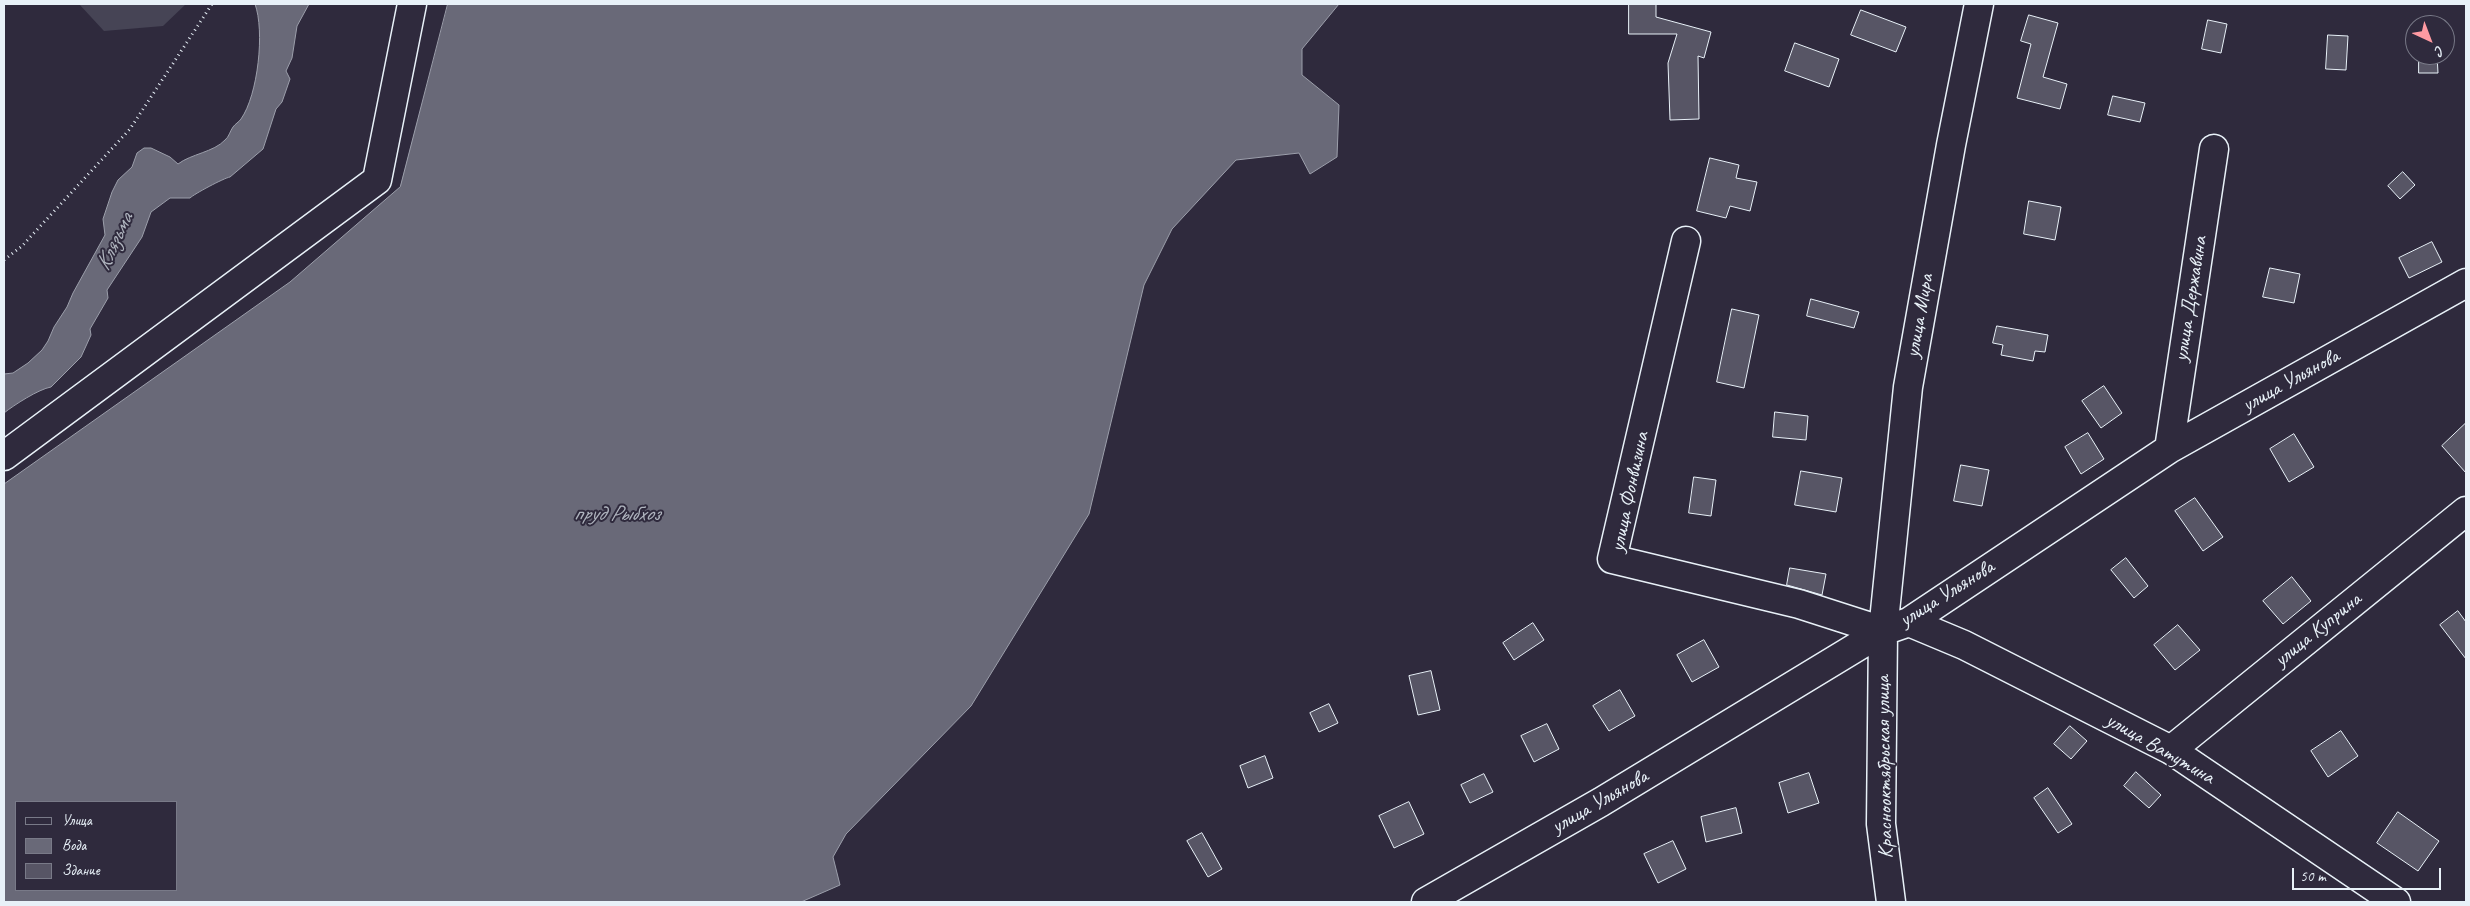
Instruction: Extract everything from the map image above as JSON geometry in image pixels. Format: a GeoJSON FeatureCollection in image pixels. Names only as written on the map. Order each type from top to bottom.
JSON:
{"type":"FeatureCollection","features":[{"type":"Feature","properties":{"kind":"street"},"geometry":{"type":"LineString","coordinates":[[4,456],[377,180],[412,4]]}},
{"type":"Feature","properties":{"kind":"street","name":"улица Мира"},"geometry":{"type":"LineString","coordinates":[[1883,631],[1908,387],[1951,145],[1979,4]]}},
{"type":"Feature","properties":{"kind":"street","name":"улица Державина"},"geometry":{"type":"LineString","coordinates":[[2168,449],[2214,149]]}},
{"type":"Feature","properties":{"kind":"street","name":"улица Фонвизина"},"geometry":{"type":"LineString","coordinates":[[1686,241],[1612,559],[1799,604],[1883,631]]}},
{"type":"Feature","properties":{"kind":"street","name":"улица Ульянова"},"geometry":{"type":"LineString","coordinates":[[1426,902],[1602,802],[1883,631],[1909,622],[2168,449],[2466,283]]}},
{"type":"Feature","properties":{"kind":"street","name":"улица Куприна"},"geometry":{"type":"LineString","coordinates":[[2171,750],[2466,511]]}},
{"type":"Feature","properties":{"kind":"street","name":"улица Ватутина"},"geometry":{"type":"LineString","coordinates":[[1909,622],[1964,645],[2171,750],[2396,902]]}},
{"type":"Feature","properties":{"kind":"street","name":"Краснооктябрьская улица"},"geometry":{"type":"LineString","coordinates":[[1883,631],[1881,824],[1892,902]]}},
{"type":"Feature","properties":{"kind":"path"},"geometry":{"type":"LineString","coordinates":[[4,260],[22,246],[130,129],[212,4]]}},
{"type":"Feature","properties":{"kind":"shaded area"},"geometry":{"type":"Polygon","coordinates":[[[79,4],[186,4],[163,26],[104,31],[79,4]]]}},
{"type":"Feature","properties":{"kind":"water","name":"Клязьма"},"geometry":{"type":"Polygon","coordinates":[[[255,4],[309,4],[297,26],[292,58],[286,71],[290,79],[282,102],[276,109],[263,149],[230,177],[209,186],[190,198],[170,198],[151,212],[142,237],[107,290],[108,298],[90,329],[91,335],[81,357],[51,387],[33,394],[4,413],[4,374],[13,373],[28,363],[42,350],[48,341],[105,235],[103,219],[112,192],[118,180],[132,167],[137,153],[144,148],[151,148],[170,157],[178,164],[220,144],[241,119],[252,95],[258,63],[259,30],[255,4]]]}},
{"type":"Feature","properties":{"kind":"water","name":"пруд Рыбхоз"},"geometry":{"type":"Polygon","coordinates":[[[448,4],[1339,4],[1302,49],[1302,75],[1339,105],[1337,157],[1310,174],[1299,153],[1236,160],[1172,229],[1144,285],[1089,514],[971,706],[846,834],[833,857],[840,885],[801,902],[4,902],[4,484],[290,282],[400,187],[448,4]]]}},
{"type":"Feature","properties":{"kind":"building"},"geometry":{"type":"Polygon","coordinates":[[[1629,4],[1656,4],[1656,17],[1711,32],[1704,58],[1698,56],[1699,119],[1670,120],[1668,63],[1677,34],[1629,34],[1629,4]]]}},
{"type":"Feature","properties":{"kind":"building"},"geometry":{"type":"Polygon","coordinates":[[[1861,10],[1906,27],[1896,52],[1851,35],[1861,10]]]}},
{"type":"Feature","properties":{"kind":"building"},"geometry":{"type":"Polygon","coordinates":[[[2029,15],[2058,23],[2043,77],[2067,84],[2060,109],[2017,98],[2031,44],[2021,41],[2029,15]]]}},
{"type":"Feature","properties":{"kind":"building"},"geometry":{"type":"Polygon","coordinates":[[[2208,20],[2227,24],[2221,53],[2202,49],[2208,20]]]}},
{"type":"Feature","properties":{"kind":"building"},"geometry":{"type":"Polygon","coordinates":[[[2328,35],[2348,36],[2346,70],[2326,69],[2328,35]]]}},
{"type":"Feature","properties":{"kind":"building"},"geometry":{"type":"Polygon","coordinates":[[[1795,43],[1839,59],[1829,87],[1785,71],[1795,43]]]}},
{"type":"Feature","properties":{"kind":"building"},"geometry":{"type":"Polygon","coordinates":[[[2419,65],[2438,65],[2438,73],[2419,73],[2419,65]]]}},
{"type":"Feature","properties":{"kind":"building"},"geometry":{"type":"Polygon","coordinates":[[[2113,96],[2145,103],[2140,122],[2108,115],[2113,96]]]}},
{"type":"Feature","properties":{"kind":"building"},"geometry":{"type":"Polygon","coordinates":[[[1710,158],[1739,165],[1736,178],[1757,182],[1750,211],[1730,206],[1726,218],[1697,211],[1710,158]]]}},
{"type":"Feature","properties":{"kind":"building"},"geometry":{"type":"Polygon","coordinates":[[[2403,172],[2415,185],[2400,199],[2388,186],[2403,172]]]}},
{"type":"Feature","properties":{"kind":"building"},"geometry":{"type":"Polygon","coordinates":[[[2029,201],[2061,207],[2055,240],[2024,234],[2029,201]]]}},
{"type":"Feature","properties":{"kind":"building"},"geometry":{"type":"Polygon","coordinates":[[[2432,242],[2442,262],[2409,278],[2399,258],[2432,242]]]}},
{"type":"Feature","properties":{"kind":"building"},"geometry":{"type":"Polygon","coordinates":[[[2270,268],[2300,274],[2294,303],[2263,297],[2270,268]]]}},
{"type":"Feature","properties":{"kind":"building"},"geometry":{"type":"Polygon","coordinates":[[[1811,299],[1859,312],[1854,328],[1807,316],[1811,299]]]}},
{"type":"Feature","properties":{"kind":"building"},"geometry":{"type":"Polygon","coordinates":[[[1732,309],[1759,315],[1744,388],[1717,382],[1732,309]]]}},
{"type":"Feature","properties":{"kind":"building"},"geometry":{"type":"Polygon","coordinates":[[[1997,326],[2048,335],[2045,352],[2035,351],[2033,361],[2001,355],[2003,345],[1993,343],[1997,326]]]}},
{"type":"Feature","properties":{"kind":"building"},"geometry":{"type":"Polygon","coordinates":[[[2104,386],[2122,413],[2101,428],[2082,401],[2104,386]]]}},
{"type":"Feature","properties":{"kind":"building"},"geometry":{"type":"Polygon","coordinates":[[[1775,412],[1808,416],[1806,440],[1773,437],[1775,412]]]}},
{"type":"Feature","properties":{"kind":"building"},"geometry":{"type":"Polygon","coordinates":[[[2466,423],[2466,473],[2442,446],[2466,423]]]}},
{"type":"Feature","properties":{"kind":"building"},"geometry":{"type":"Polygon","coordinates":[[[2088,433],[2104,459],[2081,474],[2065,447],[2088,433]]]}},
{"type":"Feature","properties":{"kind":"building"},"geometry":{"type":"Polygon","coordinates":[[[2294,434],[2314,467],[2289,482],[2270,449],[2294,434]]]}},
{"type":"Feature","properties":{"kind":"building"},"geometry":{"type":"Polygon","coordinates":[[[1961,465],[1989,470],[1982,506],[1954,501],[1961,465]]]}},
{"type":"Feature","properties":{"kind":"building"},"geometry":{"type":"Polygon","coordinates":[[[1801,471],[1842,478],[1836,512],[1795,505],[1801,471]]]}},
{"type":"Feature","properties":{"kind":"building"},"geometry":{"type":"Polygon","coordinates":[[[1694,477],[1716,480],[1711,516],[1689,513],[1694,477]]]}},
{"type":"Feature","properties":{"kind":"building"},"geometry":{"type":"Polygon","coordinates":[[[2195,498],[2223,537],[2203,551],[2175,511],[2195,498]]]}},
{"type":"Feature","properties":{"kind":"building"},"geometry":{"type":"Polygon","coordinates":[[[2126,558],[2148,586],[2134,598],[2111,570],[2126,558]]]}},
{"type":"Feature","properties":{"kind":"building"},"geometry":{"type":"Polygon","coordinates":[[[1790,568],[1826,574],[1822,595],[1787,585],[1790,568]]]}},
{"type":"Feature","properties":{"kind":"building"},"geometry":{"type":"Polygon","coordinates":[[[2292,577],[2311,601],[2283,624],[2263,601],[2292,577]]]}},
{"type":"Feature","properties":{"kind":"building"},"geometry":{"type":"Polygon","coordinates":[[[2458,611],[2466,622],[2466,659],[2440,625],[2458,611]]]}},
{"type":"Feature","properties":{"kind":"building"},"geometry":{"type":"Polygon","coordinates":[[[1533,623],[1544,640],[1514,660],[1503,643],[1533,623]]]}},
{"type":"Feature","properties":{"kind":"building"},"geometry":{"type":"Polygon","coordinates":[[[2178,625],[2200,650],[2175,670],[2154,645],[2178,625]]]}},
{"type":"Feature","properties":{"kind":"building"},"geometry":{"type":"Polygon","coordinates":[[[1704,640],[1719,667],[1692,682],[1677,655],[1704,640]]]}},
{"type":"Feature","properties":{"kind":"building"},"geometry":{"type":"Polygon","coordinates":[[[1431,671],[1440,710],[1418,715],[1409,676],[1431,671]]]}},
{"type":"Feature","properties":{"kind":"building"},"geometry":{"type":"Polygon","coordinates":[[[1620,690],[1635,716],[1609,731],[1593,706],[1620,690]]]}},
{"type":"Feature","properties":{"kind":"building"},"geometry":{"type":"Polygon","coordinates":[[[1329,704],[1338,723],[1319,732],[1310,713],[1329,704]]]}},
{"type":"Feature","properties":{"kind":"building"},"geometry":{"type":"Polygon","coordinates":[[[1547,724],[1559,749],[1534,762],[1521,736],[1547,724]]]}},
{"type":"Feature","properties":{"kind":"building"},"geometry":{"type":"Polygon","coordinates":[[[2070,726],[2087,741],[2071,759],[2054,744],[2070,726]]]}},
{"type":"Feature","properties":{"kind":"building"},"geometry":{"type":"Polygon","coordinates":[[[2341,731],[2358,756],[2328,777],[2311,751],[2341,731]]]}},
{"type":"Feature","properties":{"kind":"building"},"geometry":{"type":"Polygon","coordinates":[[[1265,756],[1273,778],[1248,788],[1240,766],[1265,756]]]}},
{"type":"Feature","properties":{"kind":"building"},"geometry":{"type":"Polygon","coordinates":[[[2136,772],[2161,795],[2149,808],[2124,786],[2136,772]]]}},
{"type":"Feature","properties":{"kind":"building"},"geometry":{"type":"Polygon","coordinates":[[[1809,773],[1819,803],[1788,813],[1779,783],[1809,773]]]}},
{"type":"Feature","properties":{"kind":"building"},"geometry":{"type":"Polygon","coordinates":[[[1484,774],[1493,792],[1470,803],[1461,785],[1484,774]]]}},
{"type":"Feature","properties":{"kind":"building"},"geometry":{"type":"Polygon","coordinates":[[[2048,788],[2072,824],[2058,833],[2034,798],[2048,788]]]}},
{"type":"Feature","properties":{"kind":"building"},"geometry":{"type":"Polygon","coordinates":[[[1409,802],[1424,834],[1394,848],[1379,816],[1409,802]]]}},
{"type":"Feature","properties":{"kind":"building"},"geometry":{"type":"Polygon","coordinates":[[[1736,808],[1742,833],[1706,842],[1701,817],[1736,808]]]}},
{"type":"Feature","properties":{"kind":"building"},"geometry":{"type":"Polygon","coordinates":[[[2398,812],[2439,841],[2418,871],[2377,843],[2398,812]]]}},
{"type":"Feature","properties":{"kind":"building"},"geometry":{"type":"Polygon","coordinates":[[[1202,833],[1222,869],[1208,877],[1187,841],[1202,833]]]}},
{"type":"Feature","properties":{"kind":"building"},"geometry":{"type":"Polygon","coordinates":[[[1673,841],[1686,869],[1658,883],[1644,854],[1673,841]]]}}]}
